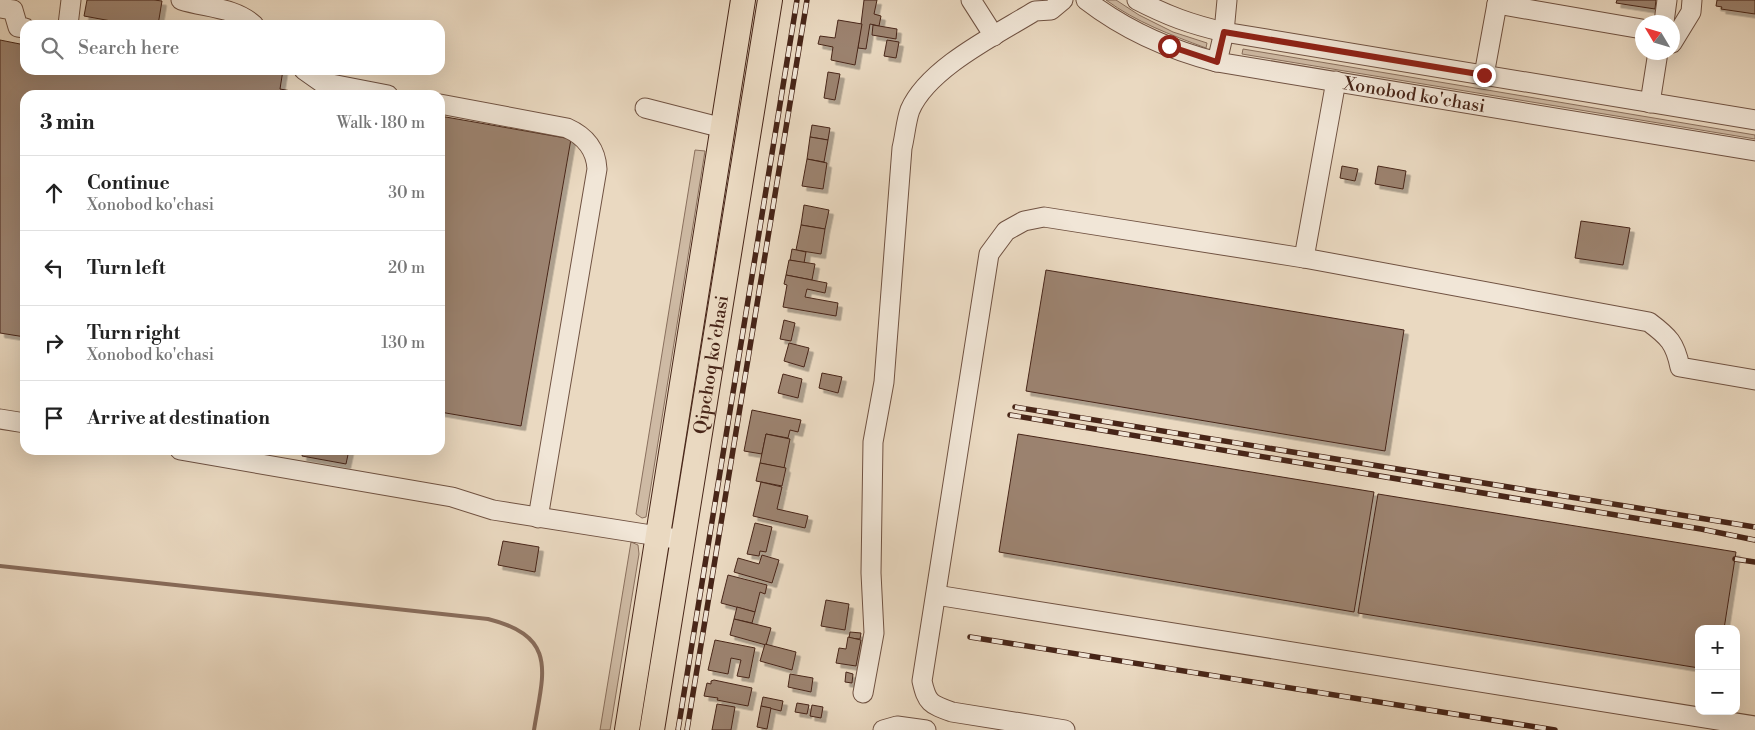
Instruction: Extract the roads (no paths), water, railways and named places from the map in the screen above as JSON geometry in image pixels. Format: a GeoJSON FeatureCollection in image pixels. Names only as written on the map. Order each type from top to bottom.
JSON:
{"type":"FeatureCollection","features":[{"type":"Feature","properties":{"kind":"main road","name":"Qipchoq ko'chasi"},"geometry":{"type":"LineString","coordinates":[[627,730],[743,0]]}},
{"type":"Feature","properties":{"kind":"main road","name":"Qipchoq ko'chasi"},"geometry":{"type":"LineString","coordinates":[[652,730],[770,0]]}},
{"type":"Feature","properties":{"kind":"street"},"geometry":{"type":"LineString","coordinates":[[69,20],[71,0]]}},
{"type":"Feature","properties":{"kind":"street"},"geometry":{"type":"LineString","coordinates":[[181,0],[199,6],[236,12],[247,20]]}},
{"type":"Feature","properties":{"kind":"street"},"geometry":{"type":"LineString","coordinates":[[971,0],[994,36]]}},
{"type":"Feature","properties":{"kind":"street"},"geometry":{"type":"LineString","coordinates":[[863,693],[874,633],[871,573],[873,442],[884,382],[902,148],[910,111],[924,87],[944,68],[1035,11],[1051,10],[1063,0]]}},
{"type":"Feature","properties":{"kind":"street","name":"Xonobod ko'chasi"},"geometry":{"type":"LineString","coordinates":[[1086,0],[1141,35],[1200,58],[1217,62],[1755,151]]}},
{"type":"Feature","properties":{"kind":"street","name":"Xonobod ko'chasi"},"geometry":{"type":"LineString","coordinates":[[1137,0],[1166,15],[1194,25],[1224,32],[1755,120]]}},
{"type":"Feature","properties":{"kind":"street"},"geometry":{"type":"LineString","coordinates":[[1217,62],[1224,32],[1227,0]]}},
{"type":"Feature","properties":{"kind":"street"},"geometry":{"type":"LineString","coordinates":[[1665,15],[1667,0]]}},
{"type":"Feature","properties":{"kind":"street"},"geometry":{"type":"LineString","coordinates":[[1680,26],[1691,12],[1692,0]]}},
{"type":"Feature","properties":{"kind":"street"},"geometry":{"type":"LineString","coordinates":[[1484,75],[1498,2],[1635,28]]}},
{"type":"Feature","properties":{"kind":"street"},"geometry":{"type":"LineString","coordinates":[[0,8],[13,10],[18,27],[20,27]]}},
{"type":"Feature","properties":{"kind":"street"},"geometry":{"type":"LineString","coordinates":[[1650,103],[1660,60]]}},
{"type":"Feature","properties":{"kind":"street"},"geometry":{"type":"LineString","coordinates":[[311,75],[321,82],[362,90]]}},
{"type":"Feature","properties":{"kind":"street"},"geometry":{"type":"LineString","coordinates":[[1304,258],[1336,81]]}},
{"type":"Feature","properties":{"kind":"street"},"geometry":{"type":"LineString","coordinates":[[445,105],[567,128],[581,136],[595,155],[597,169],[538,518]]}},
{"type":"Feature","properties":{"kind":"street"},"geometry":{"type":"LineString","coordinates":[[645,108],[723,128]]}},
{"type":"Feature","properties":{"kind":"street"},"geometry":{"type":"LineString","coordinates":[[1065,730],[952,712],[935,706],[926,697],[922,681],[990,254],[1006,230],[1024,220],[1044,217],[1304,258],[1649,322],[1667,335],[1677,352],[1680,367],[1755,380]]}},
{"type":"Feature","properties":{"kind":"street"},"geometry":{"type":"LineString","coordinates":[[0,419],[20,422]]}},
{"type":"Feature","properties":{"kind":"street"},"geometry":{"type":"LineString","coordinates":[[209,455],[452,497],[493,510],[683,540]]}},
{"type":"Feature","properties":{"kind":"street"},"geometry":{"type":"LineString","coordinates":[[936,595],[1689,723],[1755,726]]}},
{"type":"Feature","properties":{"kind":"street"},"geometry":{"type":"LineString","coordinates":[[883,730],[897,726],[926,730]]}},
{"type":"Feature","properties":{"kind":"waterway"},"geometry":{"type":"LineString","coordinates":[[0,566],[488,619],[511,627],[526,636],[536,647],[541,660],[542,675],[534,730]]}},
{"type":"Feature","properties":{"kind":"railway"},"geometry":{"type":"LineString","coordinates":[[678,730],[797,0]]}},
{"type":"Feature","properties":{"kind":"railway"},"geometry":{"type":"LineString","coordinates":[[687,730],[807,0]]}},
{"type":"Feature","properties":{"kind":"railway"},"geometry":{"type":"LineString","coordinates":[[1015,407],[1755,527]]}},
{"type":"Feature","properties":{"kind":"railway"},"geometry":{"type":"LineString","coordinates":[[1010,415],[1701,529],[1755,540]]}},
{"type":"Feature","properties":{"kind":"railway"},"geometry":{"type":"LineString","coordinates":[[1735,559],[1755,562]]}},
{"type":"Feature","properties":{"kind":"railway"},"geometry":{"type":"LineString","coordinates":[[970,637],[1555,730]]}}]}
